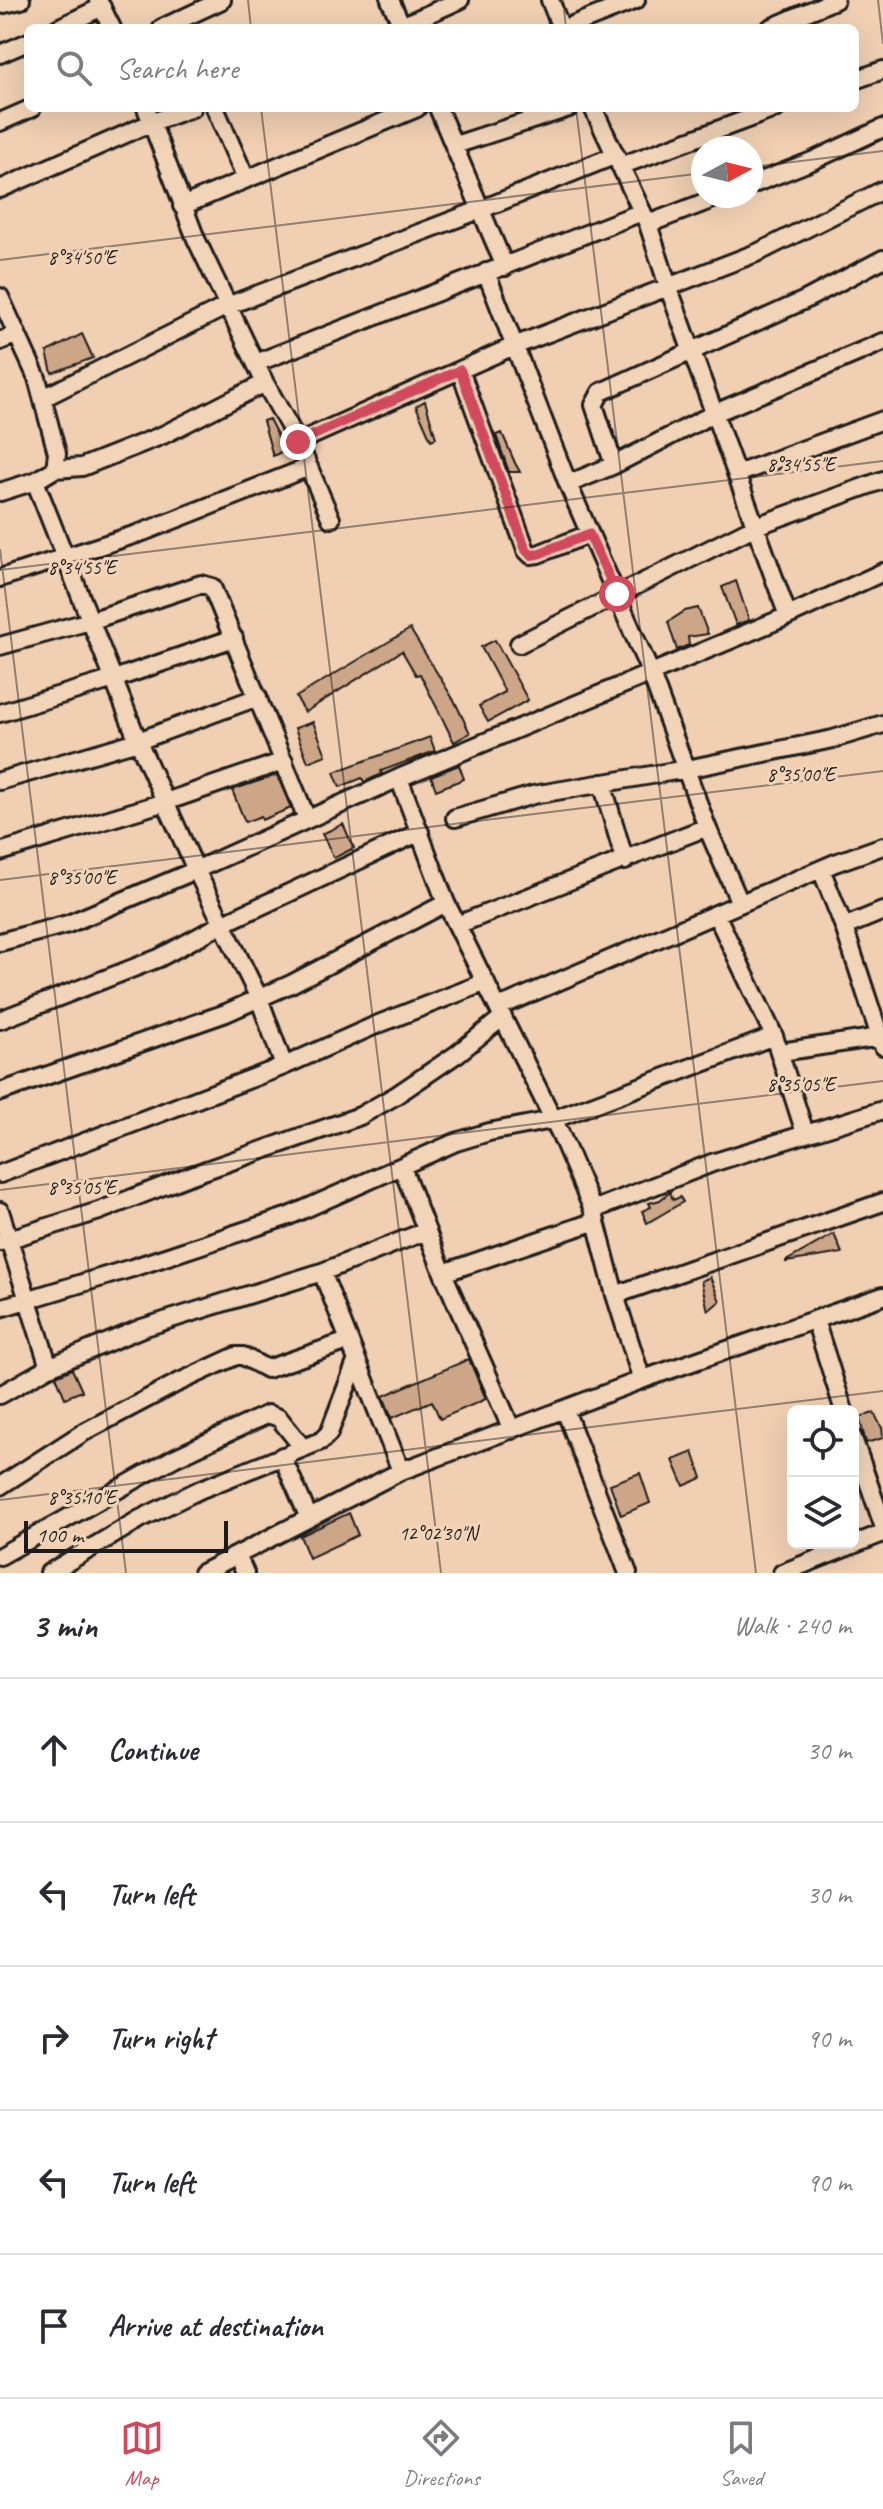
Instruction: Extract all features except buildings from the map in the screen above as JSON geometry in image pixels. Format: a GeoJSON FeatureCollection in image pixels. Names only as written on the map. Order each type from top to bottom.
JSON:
{"type":"FeatureCollection","features":[{"type":"Feature","properties":{"kind":"street"},"geometry":{"type":"LineString","coordinates":[[0,5],[21,0]]}},
{"type":"Feature","properties":{"kind":"street"},"geometry":{"type":"LineString","coordinates":[[171,24],[222,0]]}},
{"type":"Feature","properties":{"kind":"street"},"geometry":{"type":"LineString","coordinates":[[390,0],[400,24]]}},
{"type":"Feature","properties":{"kind":"street"},"geometry":{"type":"LineString","coordinates":[[408,24],[460,0]]}},
{"type":"Feature","properties":{"kind":"street"},"geometry":{"type":"LineString","coordinates":[[550,0],[561,24]]}},
{"type":"Feature","properties":{"kind":"street"},"geometry":{"type":"LineString","coordinates":[[573,24],[636,0]]}},
{"type":"Feature","properties":{"kind":"street"},"geometry":{"type":"LineString","coordinates":[[779,24],[835,0]]}},
{"type":"Feature","properties":{"kind":"street"},"geometry":{"type":"LineString","coordinates":[[65,24],[100,4],[110,24]]}},
{"type":"Feature","properties":{"kind":"street"},"geometry":{"type":"LineString","coordinates":[[0,54],[24,44]]}},
{"type":"Feature","properties":{"kind":"street"},"geometry":{"type":"LineString","coordinates":[[859,79],[883,70]]}},
{"type":"Feature","properties":{"kind":"street"},"geometry":{"type":"LineString","coordinates":[[0,122],[24,112]]}},
{"type":"Feature","properties":{"kind":"street"},"geometry":{"type":"LineString","coordinates":[[217,112],[246,179]]}},
{"type":"Feature","properties":{"kind":"street"},"geometry":{"type":"LineString","coordinates":[[182,206],[407,112]]}},
{"type":"Feature","properties":{"kind":"street"},"geometry":{"type":"LineString","coordinates":[[440,112],[505,267]]}},
{"type":"Feature","properties":{"kind":"street"},"geometry":{"type":"LineString","coordinates":[[455,145],[557,112]]}},
{"type":"Feature","properties":{"kind":"street"},"geometry":{"type":"LineString","coordinates":[[595,112],[645,218],[788,616]]}},
{"type":"Feature","properties":{"kind":"street"},"geometry":{"type":"LineString","coordinates":[[43,398],[227,306],[482,209],[765,112]]}},
{"type":"Feature","properties":{"kind":"street"},"geometry":{"type":"LineString","coordinates":[[0,189],[150,115],[182,206],[227,306],[298,442],[331,519]]}},
{"type":"Feature","properties":{"kind":"street"},"geometry":{"type":"LineString","coordinates":[[763,180],[883,128]]}},
{"type":"Feature","properties":{"kind":"street"},"geometry":{"type":"LineString","coordinates":[[298,442],[514,346],[759,252],[883,190]]}},
{"type":"Feature","properties":{"kind":"street"},"geometry":{"type":"LineString","coordinates":[[256,363],[486,272],[691,205]]}},
{"type":"Feature","properties":{"kind":"street"},"geometry":{"type":"LineString","coordinates":[[614,465],[594,405],[601,392],[805,300],[883,259]]}},
{"type":"Feature","properties":{"kind":"street"},"geometry":{"type":"LineString","coordinates":[[486,272],[568,484],[651,674],[707,827],[740,903]]}},
{"type":"Feature","properties":{"kind":"street"},"geometry":{"type":"LineString","coordinates":[[0,297],[37,378],[57,453],[55,469]]}},
{"type":"Feature","properties":{"kind":"street"},"geometry":{"type":"LineString","coordinates":[[0,341],[17,334]]}},
{"type":"Feature","properties":{"kind":"street"},"geometry":{"type":"LineString","coordinates":[[568,484],[614,465],[715,413],[883,342]]}},
{"type":"Feature","properties":{"kind":"street"},"geometry":{"type":"LineString","coordinates":[[460,370],[526,550],[531,555],[538,554],[589,534]]}},
{"type":"Feature","properties":{"kind":"street"},"geometry":{"type":"LineString","coordinates":[[0,492],[35,481],[55,469],[82,467],[163,435],[265,383]]}},
{"type":"Feature","properties":{"kind":"street"},"geometry":{"type":"LineString","coordinates":[[737,474],[883,420]]}},
{"type":"Feature","properties":{"kind":"street"},"geometry":{"type":"LineString","coordinates":[[0,578],[143,532],[309,467]]}},
{"type":"Feature","properties":{"kind":"street"},"geometry":{"type":"LineString","coordinates":[[519,644],[756,526],[883,480]]}},
{"type":"Feature","properties":{"kind":"street"},"geometry":{"type":"LineString","coordinates":[[35,481],[138,741],[196,870],[259,998],[284,1066]]}},
{"type":"Feature","properties":{"kind":"street"},"geometry":{"type":"LineString","coordinates":[[0,942],[68,924],[399,778],[788,616],[883,572]]}},
{"type":"Feature","properties":{"kind":"street"},"geometry":{"type":"LineString","coordinates":[[0,646],[207,584],[212,587],[234,638],[307,819]]}},
{"type":"Feature","properties":{"kind":"street"},"geometry":{"type":"LineString","coordinates":[[0,713],[114,679],[234,638]]}},
{"type":"Feature","properties":{"kind":"street"},"geometry":{"type":"LineString","coordinates":[[0,781],[138,741],[258,697]]}},
{"type":"Feature","properties":{"kind":"street"},"geometry":{"type":"LineString","coordinates":[[455,818],[533,795],[687,769],[833,739],[883,724]]}},
{"type":"Feature","properties":{"kind":"street"},"geometry":{"type":"LineString","coordinates":[[0,852],[165,802],[284,761]]}},
{"type":"Feature","properties":{"kind":"street"},"geometry":{"type":"LineString","coordinates":[[399,778],[446,903],[501,1012],[594,1215],[642,1380]]}},
{"type":"Feature","properties":{"kind":"street"},"geometry":{"type":"LineString","coordinates":[[602,783],[625,861]]}},
{"type":"Feature","properties":{"kind":"street"},"geometry":{"type":"LineString","coordinates":[[457,925],[707,827]]}},
{"type":"Feature","properties":{"kind":"street"},"geometry":{"type":"LineString","coordinates":[[0,1020],[147,963],[222,924],[420,832]]}},
{"type":"Feature","properties":{"kind":"street"},"geometry":{"type":"LineString","coordinates":[[4,1241],[99,1211],[360,1116],[432,1071],[501,1012],[740,903],[883,847]]}},
{"type":"Feature","properties":{"kind":"street"},"geometry":{"type":"LineString","coordinates":[[781,1052],[882,1042],[844,927],[821,869]]}},
{"type":"Feature","properties":{"kind":"street"},"geometry":{"type":"LineString","coordinates":[[0,1092],[226,1013],[291,984],[446,903]]}},
{"type":"Feature","properties":{"kind":"street"},"geometry":{"type":"LineString","coordinates":[[844,927],[883,911]]}},
{"type":"Feature","properties":{"kind":"street"},"geometry":{"type":"LineString","coordinates":[[716,914],[781,1052],[805,1133]]}},
{"type":"Feature","properties":{"kind":"street"},"geometry":{"type":"LineString","coordinates":[[0,1174],[284,1066],[376,1025],[486,982]]}},
{"type":"Feature","properties":{"kind":"street"},"geometry":{"type":"LineString","coordinates":[[0,1308],[289,1216],[456,1142],[552,1120],[774,1036]]}},
{"type":"Feature","properties":{"kind":"street"},"geometry":{"type":"LineString","coordinates":[[443,1273],[594,1215],[712,1163],[883,1110]]}},
{"type":"Feature","properties":{"kind":"street"},"geometry":{"type":"LineString","coordinates":[[402,1167],[443,1273],[512,1430]]}},
{"type":"Feature","properties":{"kind":"street"},"geometry":{"type":"LineString","coordinates":[[615,1295],[883,1202]]}},
{"type":"Feature","properties":{"kind":"street"},"geometry":{"type":"LineString","coordinates":[[0,1211],[4,1241],[28,1299],[49,1367]]}},
{"type":"Feature","properties":{"kind":"street"},"geometry":{"type":"LineString","coordinates":[[0,1395],[49,1367],[142,1328],[322,1272],[426,1231]]}},
{"type":"Feature","properties":{"kind":"street"},"geometry":{"type":"LineString","coordinates":[[322,1272],[401,1471]]}},
{"type":"Feature","properties":{"kind":"street"},"geometry":{"type":"LineString","coordinates":[[202,1573],[401,1471],[642,1380],[883,1296]]}},
{"type":"Feature","properties":{"kind":"street"},"geometry":{"type":"LineString","coordinates":[[815,1320],[842,1405]]}},
{"type":"Feature","properties":{"kind":"street"},"geometry":{"type":"LineString","coordinates":[[0,1486],[84,1432],[236,1356],[243,1356],[267,1369],[348,1341]]}},
{"type":"Feature","properties":{"kind":"street"},"geometry":{"type":"LineString","coordinates":[[49,1573],[140,1519],[199,1490],[321,1441],[329,1433],[356,1362]]}},
{"type":"Feature","properties":{"kind":"street"},"geometry":{"type":"LineString","coordinates":[[565,1410],[628,1573]]}},
{"type":"Feature","properties":{"kind":"street"},"geometry":{"type":"LineString","coordinates":[[0,1556],[174,1458],[268,1414],[279,1418],[303,1448]]}},
{"type":"Feature","properties":{"kind":"street"},"geometry":{"type":"LineString","coordinates":[[859,1451],[878,1494],[883,1525]]}},
{"type":"Feature","properties":{"kind":"street"},"geometry":{"type":"LineString","coordinates":[[282,1456],[309,1518]]}},
{"type":"Feature","properties":{"kind":"street"},"geometry":{"type":"LineString","coordinates":[[782,1573],[883,1533]]}},
{"type":"Feature","properties":{"kind":"street"},"geometry":{"type":"LineString","coordinates":[[237,1555],[245,1573]]}},
{"type":"Feature","properties":{"kind":"route"},"geometry":{"type":"LineString","coordinates":[[298,442],[460,370],[526,550],[531,555],[538,554],[589,534],[617,594]]}}]}
